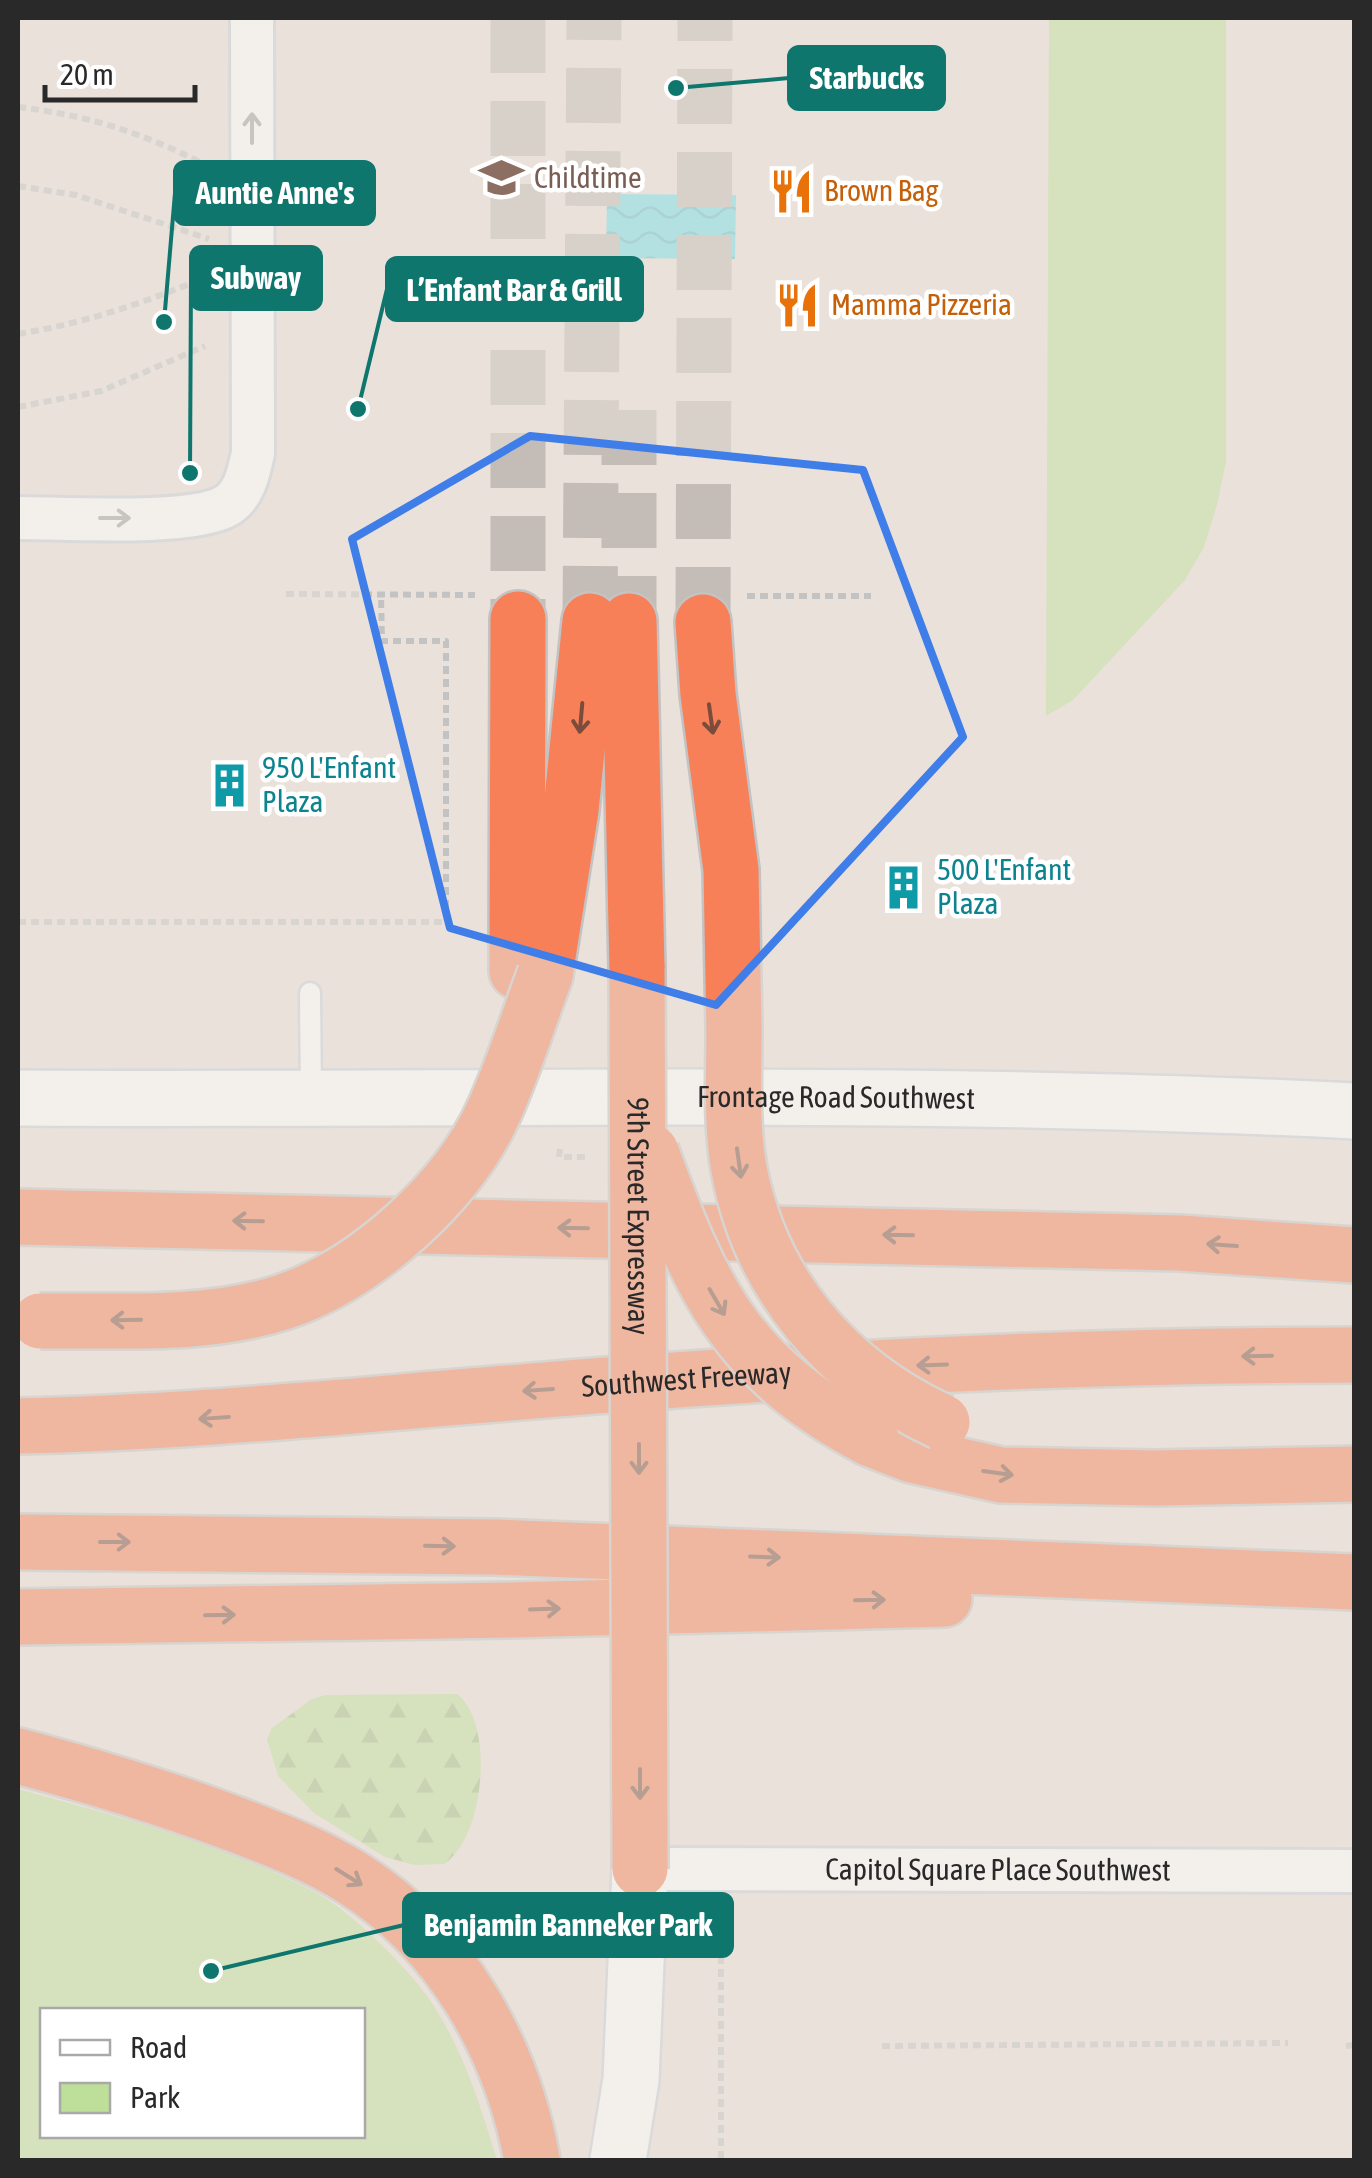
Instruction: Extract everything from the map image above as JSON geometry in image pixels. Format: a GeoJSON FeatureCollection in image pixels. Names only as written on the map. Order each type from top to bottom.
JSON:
{"type":"FeatureCollection","features":[{"type":"Feature","properties":{"kind":"highway"},"geometry":{"type":"LineString","coordinates":[[29,1321],[206,1316],[284,1302],[318,1287],[386,1244],[422,1212],[473,1148],[493,1112],[532,974],[518,619]]}},
{"type":"Feature","properties":{"kind":"highway","name":"9th Street Expressway"},"geometry":{"type":"LineString","coordinates":[[532,974],[609,621],[637,968],[640,1869]]}},
{"type":"Feature","properties":{"kind":"highway"},"geometry":{"type":"LineString","coordinates":[[703,622],[708,694],[731,870],[734,1121],[739,1168],[767,1257],[786,1292],[835,1350],[867,1379],[903,1404],[978,1434],[1354,1473]]}},
{"type":"Feature","properties":{"kind":"highway"},"geometry":{"type":"LineString","coordinates":[[638,1117],[691,1256],[734,1330],[760,1362],[804,1399],[871,1438],[912,1455],[1001,1475],[1154,1478],[1354,1473]]}},
{"type":"Feature","properties":{"kind":"highway"},"geometry":{"type":"LineString","coordinates":[[18,1216],[1180,1242],[1354,1255]]}},
{"type":"Feature","properties":{"kind":"highway","name":"Southwest Freeway"},"geometry":{"type":"LineString","coordinates":[[18,1426],[140,1424],[526,1391],[895,1366],[1354,1355]]}},
{"type":"Feature","properties":{"kind":"highway"},"geometry":{"type":"LineString","coordinates":[[18,1542],[515,1548],[1354,1585]]}},
{"type":"Feature","properties":{"kind":"highway"},"geometry":{"type":"LineString","coordinates":[[18,1618],[511,1610],[1354,1585]]}},
{"type":"Feature","properties":{"kind":"highway"},"geometry":{"type":"LineString","coordinates":[[18,1756],[161,1797],[262,1834],[324,1862],[393,1907],[422,1934],[472,2000],[512,2082],[532,2160]]}},
{"type":"Feature","properties":{"kind":"street"},"geometry":{"type":"LineString","coordinates":[[18,518],[189,517],[229,506],[240,493],[254,453],[252,18]]}},
{"type":"Feature","properties":{"kind":"street","name":"Frontage Road Southwest"},"geometry":{"type":"LineString","coordinates":[[18,1098],[809,1096],[1172,1102],[1354,1111]]}},
{"type":"Feature","properties":{"kind":"street"},"geometry":{"type":"LineString","coordinates":[[618,2160],[631,2080],[640,1869]]}},
{"type":"Feature","properties":{"kind":"street","name":"Capitol Square Place Southwest"},"geometry":{"type":"LineString","coordinates":[[640,1869],[1354,1871]]}},
{"type":"Feature","properties":{"kind":"lane"},"geometry":{"type":"LineString","coordinates":[[310,993],[312,1100]]}},
{"type":"Feature","properties":{"kind":"path"},"geometry":{"type":"LineString","coordinates":[[18,106],[97,119],[154,139],[218,171]]}},
{"type":"Feature","properties":{"kind":"path"},"geometry":{"type":"LineString","coordinates":[[18,186],[76,195],[218,242]]}},
{"type":"Feature","properties":{"kind":"path"},"geometry":{"type":"LineString","coordinates":[[18,334],[74,325],[126,310],[218,273]]}},
{"type":"Feature","properties":{"kind":"path"},"geometry":{"type":"LineString","coordinates":[[18,407],[101,391],[158,370],[218,340]]}},
{"type":"Feature","properties":{"kind":"path"},"geometry":{"type":"LineString","coordinates":[[18,922],[446,922],[446,641],[382,641],[381,595]]}},
{"type":"Feature","properties":{"kind":"path"},"geometry":{"type":"LineString","coordinates":[[722,1915],[722,2160]]}},
{"type":"Feature","properties":{"kind":"path"},"geometry":{"type":"LineString","coordinates":[[882,2046],[1288,2043]]}},
{"type":"Feature","properties":{"kind":"highlighted area"},"geometry":{"type":"Polygon","coordinates":[[[530,436],[863,470],[963,737],[716,1005],[450,928],[352,539],[530,436]]]}},
{"type":"Feature","properties":{"kind":"green space"},"geometry":{"type":"Polygon","coordinates":[[[1049,18],[1226,18],[1226,462],[1204,547],[1185,580],[1073,700],[1046,716],[1049,18]]]}},
{"type":"Feature","properties":{"kind":"green space"},"geometry":{"type":"Polygon","coordinates":[[[457,1694],[477,1729],[480,1780],[469,1830],[444,1864],[415,1865],[385,1857],[314,1813],[278,1776],[267,1739],[272,1728],[312,1699],[326,1695],[457,1694]]]}},
{"type":"Feature","properties":{"kind":"green space"},"geometry":{"type":"Polygon","coordinates":[[[18,1789],[205,1845],[313,1891],[343,1911],[406,1971],[441,2018],[469,2077],[497,2160],[18,2160],[18,1789]]]}},
{"type":"Feature","properties":{"kind":"water"},"geometry":{"type":"Polygon","coordinates":[[[607,194],[736,195],[735,259],[606,258],[607,194]]]}},
{"type":"Feature","properties":{"kind":"tunnel"},"geometry":{"type":"LineString","coordinates":[[518,18],[518,619]]}},
{"type":"Feature","properties":{"kind":"tunnel"},"geometry":{"type":"LineString","coordinates":[[590,621],[594,18]]}},
{"type":"Feature","properties":{"kind":"tunnel"},"geometry":{"type":"LineString","coordinates":[[703,622],[705,18]]}},
{"type":"Feature","properties":{"kind":"tunnel"},"geometry":{"type":"LineString","coordinates":[[629,410],[629,621]]}},
{"type":"Feature","properties":{"kind":"place","name":"Starbucks"},"geometry":{"type":"Point","coordinates":[676,88]}},
{"type":"Feature","properties":{"kind":"place","name":"Childtime"},"geometry":{"type":"Point","coordinates":[501,178]}},
{"type":"Feature","properties":{"kind":"place","name":"Brown Bag"},"geometry":{"type":"Point","coordinates":[791,191]}},
{"type":"Feature","properties":{"kind":"place","name":"Mamma Pizzeria"},"geometry":{"type":"Point","coordinates":[798,305]}},
{"type":"Feature","properties":{"kind":"place","name":"Auntie Anne's"},"geometry":{"type":"Point","coordinates":[164,322]}},
{"type":"Feature","properties":{"kind":"place","name":"L’Enfant Bar & Grill"},"geometry":{"type":"Point","coordinates":[358,409]}},
{"type":"Feature","properties":{"kind":"place","name":"Subway"},"geometry":{"type":"Point","coordinates":[190,473]}},
{"type":"Feature","properties":{"kind":"place","name":"950 L'Enfant Plaza"},"geometry":{"type":"Point","coordinates":[229,785]}},
{"type":"Feature","properties":{"kind":"place","name":"500 L'Enfant Plaza"},"geometry":{"type":"Point","coordinates":[904,887]}},
{"type":"Feature","properties":{"kind":"place","name":"Benjamin Banneker Park"},"geometry":{"type":"Point","coordinates":[211,1971]}}]}
